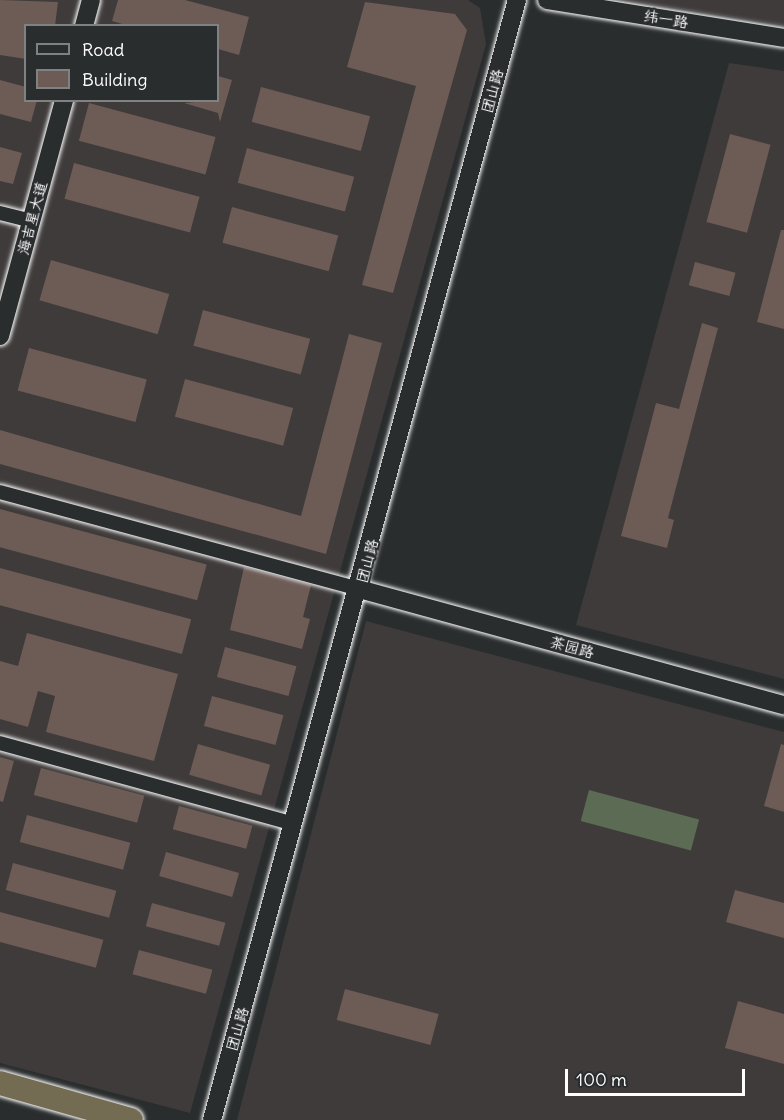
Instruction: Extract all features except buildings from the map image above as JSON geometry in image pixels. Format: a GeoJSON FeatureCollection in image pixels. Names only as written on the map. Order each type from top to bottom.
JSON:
{"type":"FeatureCollection","features":[{"type":"Feature","properties":{"kind":"highway"},"geometry":{"type":"LineString","coordinates":[[0,1083],[131,1120]]}},
{"type":"Feature","properties":{"kind":"street"},"geometry":{"type":"LineString","coordinates":[[85,24],[91,0]]}},
{"type":"Feature","properties":{"kind":"street","name":"团山路"},"geometry":{"type":"LineString","coordinates":[[212,1120],[359,590],[517,0]]}},
{"type":"Feature","properties":{"kind":"street","name":"纬一路"},"geometry":{"type":"LineString","coordinates":[[547,0],[784,38]]}},
{"type":"Feature","properties":{"kind":"street","name":"海吉星大道"},"geometry":{"type":"LineString","coordinates":[[0,336],[63,102]]}},
{"type":"Feature","properties":{"kind":"street"},"geometry":{"type":"LineString","coordinates":[[0,213],[31,221]]}},
{"type":"Feature","properties":{"kind":"street"},"geometry":{"type":"LineString","coordinates":[[0,492],[359,590]]}},
{"type":"Feature","properties":{"kind":"street","name":"茶园路"},"geometry":{"type":"LineString","coordinates":[[359,590],[784,705]]}},
{"type":"Feature","properties":{"kind":"street"},"geometry":{"type":"LineString","coordinates":[[0,742],[294,824]]}},
{"type":"Feature","properties":{"kind":"shaded area"},"geometry":{"type":"Polygon","coordinates":[[[0,0],[468,0],[480,8],[486,44],[190,1113],[0,1063],[0,0]]]}},
{"type":"Feature","properties":{"kind":"shaded area"},"geometry":{"type":"Polygon","coordinates":[[[625,0],[784,0],[784,25],[625,0]]]}},
{"type":"Feature","properties":{"kind":"shaded area"},"geometry":{"type":"Polygon","coordinates":[[[729,63],[784,71],[784,679],[576,625],[729,63]]]}},
{"type":"Feature","properties":{"kind":"shaded area"},"geometry":{"type":"Polygon","coordinates":[[[366,621],[784,732],[784,1120],[237,1120],[366,621]]]}},
{"type":"Feature","properties":{"kind":"green space"},"geometry":{"type":"Polygon","coordinates":[[[589,790],[699,820],[691,850],[581,821],[589,790]]]}}]}
